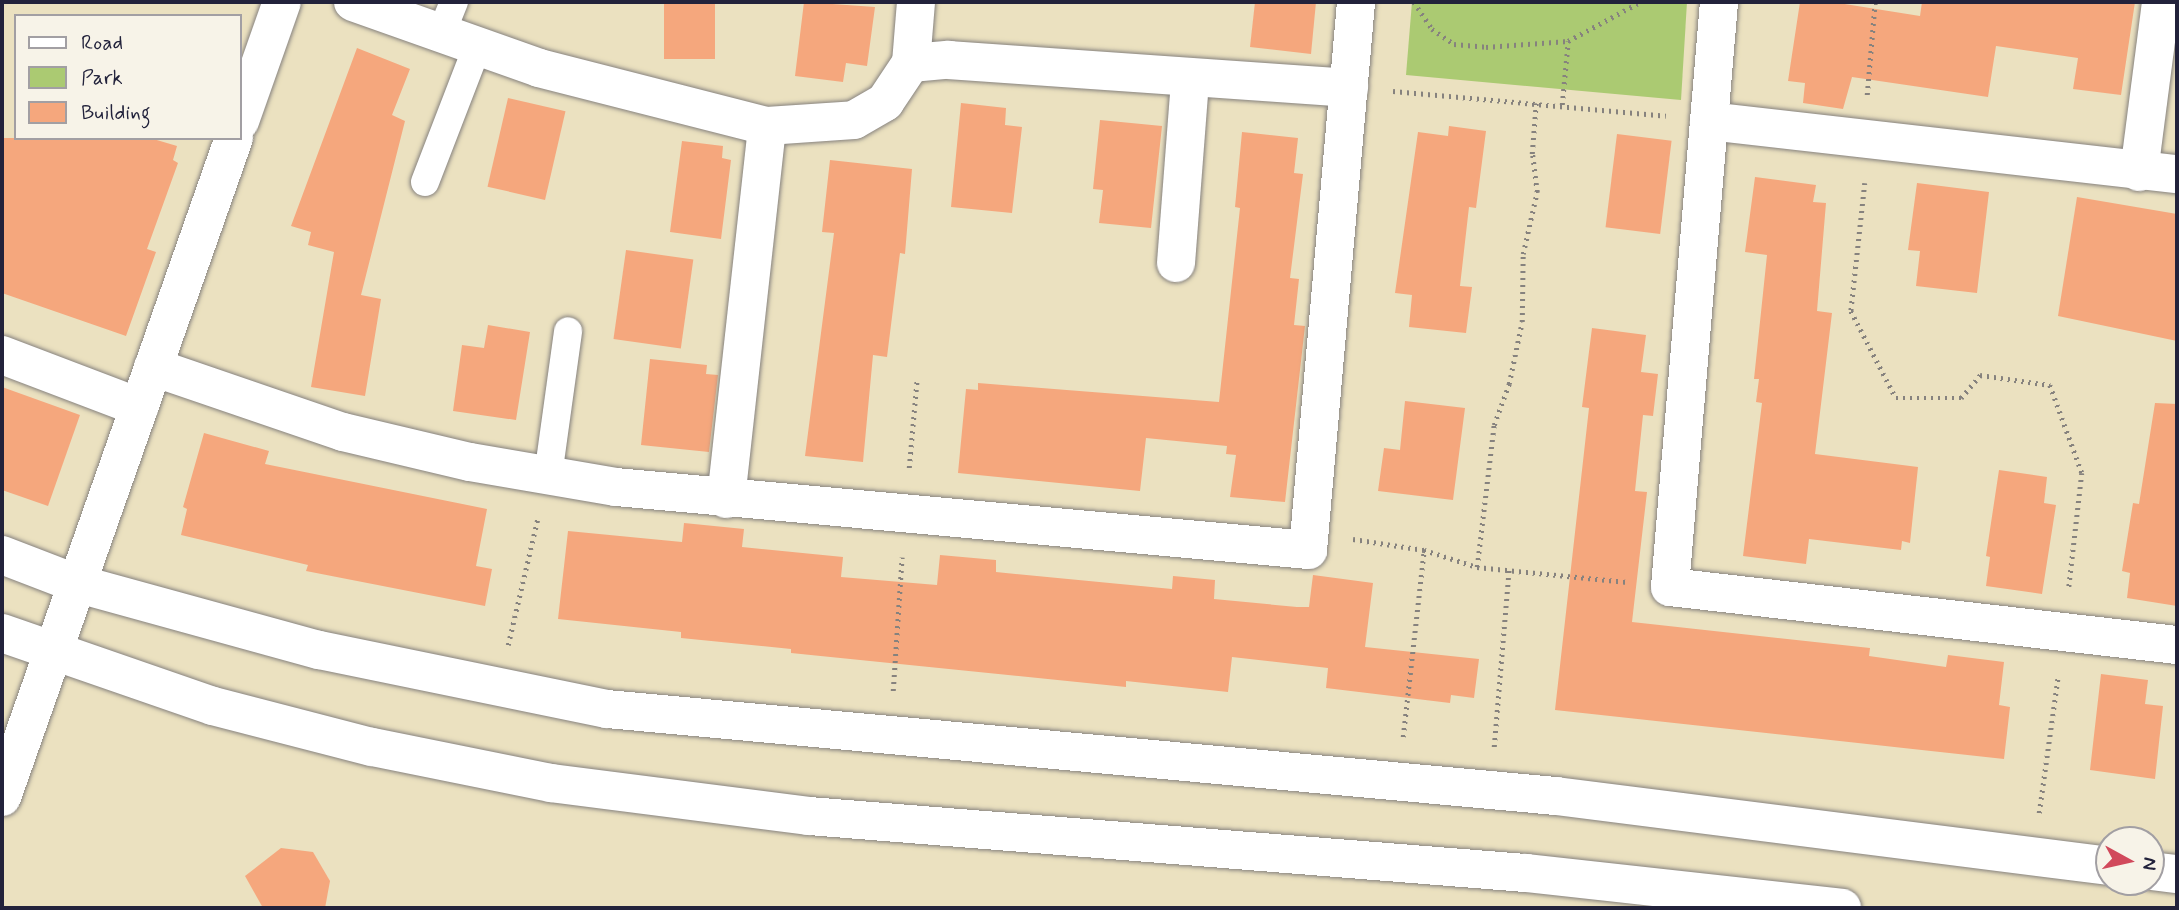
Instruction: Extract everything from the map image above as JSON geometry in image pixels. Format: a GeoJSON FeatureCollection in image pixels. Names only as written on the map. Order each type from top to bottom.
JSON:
{"type":"FeatureCollection","features":[{"type":"Feature","properties":{"kind":"street"},"geometry":{"type":"LineString","coordinates":[[242,115],[282,2]]}},
{"type":"Feature","properties":{"kind":"street"},"geometry":{"type":"LineString","coordinates":[[353,2],[448,18],[477,47],[539,68],[766,126],[854,120],[885,102],[911,63],[916,2]]}},
{"type":"Feature","properties":{"kind":"street"},"geometry":{"type":"LineString","coordinates":[[153,368],[343,432],[548,475],[726,499],[1308,550],[1356,2]]}},
{"type":"Feature","properties":{"kind":"street"},"geometry":{"type":"LineString","coordinates":[[1719,2],[1670,587],[2177,645]]}},
{"type":"Feature","properties":{"kind":"street"},"geometry":{"type":"LineString","coordinates":[[2139,172],[2161,2]]}},
{"type":"Feature","properties":{"kind":"street"},"geometry":{"type":"LineString","coordinates":[[911,63],[949,60],[1190,79],[1349,88]]}},
{"type":"Feature","properties":{"kind":"street"},"geometry":{"type":"LineString","coordinates":[[1176,263],[1190,79]]}},
{"type":"Feature","properties":{"kind":"street"},"geometry":{"type":"LineString","coordinates":[[1709,121],[2139,172],[2177,173]]}},
{"type":"Feature","properties":{"kind":"street"},"geometry":{"type":"LineString","coordinates":[[726,499],[766,126]]}},
{"type":"Feature","properties":{"kind":"street"},"geometry":{"type":"LineString","coordinates":[[2,797],[232,140]]}},
{"type":"Feature","properties":{"kind":"street"},"geometry":{"type":"LineString","coordinates":[[2,355],[139,407]]}},
{"type":"Feature","properties":{"kind":"street"},"geometry":{"type":"LineString","coordinates":[[2,555],[75,583],[319,650],[607,709],[1556,796],[2095,864]]}},
{"type":"Feature","properties":{"kind":"street"},"geometry":{"type":"LineString","coordinates":[[2,634],[213,706],[372,747],[551,783],[809,816],[1526,873],[1842,908]]}},
{"type":"Feature","properties":{"kind":"lane"},"geometry":{"type":"LineString","coordinates":[[425,181],[477,47]]}},
{"type":"Feature","properties":{"kind":"lane"},"geometry":{"type":"LineString","coordinates":[[548,475],[568,331]]}},
{"type":"Feature","properties":{"kind":"path"},"geometry":{"type":"LineString","coordinates":[[1415,2],[1432,29],[1454,44],[1486,47],[1568,41],[1640,2]]}},
{"type":"Feature","properties":{"kind":"path"},"geometry":{"type":"LineString","coordinates":[[1875,2],[1865,118],[1870,139],[1851,311],[1896,398],[1961,398],[1980,375],[2050,385],[2082,474],[2039,814]]}},
{"type":"Feature","properties":{"kind":"path"},"geometry":{"type":"LineString","coordinates":[[1562,105],[1568,41]]}},
{"type":"Feature","properties":{"kind":"path"},"geometry":{"type":"LineString","coordinates":[[1349,88],[1562,105],[1709,121]]}},
{"type":"Feature","properties":{"kind":"path"},"geometry":{"type":"LineString","coordinates":[[1477,567],[1493,425],[1509,384],[1522,322],[1523,254],[1537,192],[1532,154],[1536,103]]}},
{"type":"Feature","properties":{"kind":"path"},"geometry":{"type":"LineString","coordinates":[[504,658],[548,475]]}},
{"type":"Feature","properties":{"kind":"path"},"geometry":{"type":"LineString","coordinates":[[1308,550],[1349,538],[1424,550],[1477,567],[1670,587]]}},
{"type":"Feature","properties":{"kind":"path"},"geometry":{"type":"LineString","coordinates":[[1402,747],[1424,550]]}},
{"type":"Feature","properties":{"kind":"path"},"geometry":{"type":"LineString","coordinates":[[1493,755],[1508,570]]}},
{"type":"Feature","properties":{"kind":"green space"},"geometry":{"type":"Polygon","coordinates":[[[1412,2],[1687,2],[1681,100],[1406,75],[1412,2]]]}},
{"type":"Feature","properties":{"kind":"building"},"geometry":{"type":"Polygon","coordinates":[[[664,2],[715,2],[715,59],[664,59],[664,2]]]}},
{"type":"Feature","properties":{"kind":"building"},"geometry":{"type":"Polygon","coordinates":[[[804,2],[875,7],[867,66],[846,63],[843,82],[795,76],[804,2]]]}},
{"type":"Feature","properties":{"kind":"building"},"geometry":{"type":"Polygon","coordinates":[[[1255,2],[1316,2],[1311,54],[1250,47],[1255,2]]]}},
{"type":"Feature","properties":{"kind":"building"},"geometry":{"type":"Polygon","coordinates":[[[1800,2],[1832,2],[1920,16],[1922,2],[2135,2],[2121,95],[2073,89],[2078,58],[1996,46],[1988,97],[1852,77],[1843,109],[1803,103],[1805,83],[1788,81],[1800,2]]]}},
{"type":"Feature","properties":{"kind":"building"},"geometry":{"type":"Polygon","coordinates":[[[357,48],[410,69],[392,115],[405,121],[361,295],[381,299],[365,396],[311,387],[334,252],[308,245],[311,232],[291,226],[357,48]]]}},
{"type":"Feature","properties":{"kind":"building"},"geometry":{"type":"Polygon","coordinates":[[[508,98],[565,111],[545,200],[488,187],[508,98]]]}},
{"type":"Feature","properties":{"kind":"building"},"geometry":{"type":"Polygon","coordinates":[[[961,103],[1006,108],[1005,125],[1022,127],[1012,213],[951,207],[961,103]]]}},
{"type":"Feature","properties":{"kind":"building"},"geometry":{"type":"Polygon","coordinates":[[[1100,120],[1162,126],[1151,228],[1099,223],[1103,190],[1093,189],[1100,120]]]}},
{"type":"Feature","properties":{"kind":"building"},"geometry":{"type":"Polygon","coordinates":[[[1449,126],[1486,131],[1476,208],[1469,207],[1460,286],[1472,287],[1466,333],[1409,327],[1412,295],[1395,293],[1418,132],[1448,136],[1449,126]]]}},
{"type":"Feature","properties":{"kind":"building"},"geometry":{"type":"Polygon","coordinates":[[[1242,132],[1298,138],[1294,173],[1303,174],[1290,278],[1299,279],[1294,325],[1305,326],[1285,502],[1230,497],[1236,455],[1226,454],[1227,446],[1146,438],[1140,491],[958,473],[966,389],[978,390],[978,383],[1219,402],[1240,208],[1235,207],[1242,132]]]}},
{"type":"Feature","properties":{"kind":"building"},"geometry":{"type":"Polygon","coordinates":[[[1617,134],[1672,141],[1660,234],[1606,227],[1617,134]]]}},
{"type":"Feature","properties":{"kind":"building"},"geometry":{"type":"Polygon","coordinates":[[[2,138],[157,140],[177,146],[173,160],[178,163],[147,249],[156,252],[126,336],[2,293],[2,138]]]}},
{"type":"Feature","properties":{"kind":"building"},"geometry":{"type":"Polygon","coordinates":[[[682,141],[723,146],[722,158],[731,160],[721,239],[670,232],[682,141]]]}},
{"type":"Feature","properties":{"kind":"building"},"geometry":{"type":"Polygon","coordinates":[[[830,160],[912,169],[905,254],[900,253],[887,357],[873,355],[863,462],[805,456],[834,233],[822,232],[830,160]]]}},
{"type":"Feature","properties":{"kind":"building"},"geometry":{"type":"Polygon","coordinates":[[[1755,177],[1816,185],[1813,202],[1826,203],[1817,311],[1832,313],[1815,454],[1918,467],[1910,543],[1902,541],[1901,550],[1809,539],[1806,564],[1743,556],[1762,403],[1756,402],[1759,379],[1754,379],[1767,255],[1745,252],[1755,177]]]}},
{"type":"Feature","properties":{"kind":"building"},"geometry":{"type":"Polygon","coordinates":[[[1917,183],[1989,192],[1977,293],[1916,286],[1920,251],[1908,250],[1917,183]]]}},
{"type":"Feature","properties":{"kind":"building"},"geometry":{"type":"Polygon","coordinates":[[[2077,197],[2177,214],[2177,341],[2058,316],[2077,197]]]}},
{"type":"Feature","properties":{"kind":"building"},"geometry":{"type":"Polygon","coordinates":[[[626,250],[693,259],[681,349],[613,339],[626,250]]]}},
{"type":"Feature","properties":{"kind":"building"},"geometry":{"type":"Polygon","coordinates":[[[488,325],[530,332],[516,420],[453,411],[462,345],[484,348],[488,325]]]}},
{"type":"Feature","properties":{"kind":"building"},"geometry":{"type":"Polygon","coordinates":[[[1592,328],[1646,335],[1641,372],[1658,374],[1653,416],[1643,415],[1635,491],[1647,492],[1632,622],[1870,648],[1869,656],[1946,667],[1948,655],[2004,662],[1999,705],[2010,707],[2004,759],[1555,710],[1589,408],[1582,407],[1592,328]]]}},
{"type":"Feature","properties":{"kind":"building"},"geometry":{"type":"Polygon","coordinates":[[[650,359],[707,365],[706,374],[718,375],[709,452],[641,445],[650,359]]]}},
{"type":"Feature","properties":{"kind":"building"},"geometry":{"type":"Polygon","coordinates":[[[2,387],[80,415],[48,506],[2,490],[2,387]]]}},
{"type":"Feature","properties":{"kind":"building"},"geometry":{"type":"Polygon","coordinates":[[[1405,401],[1465,408],[1453,500],[1378,491],[1384,448],[1400,450],[1405,401]]]}},
{"type":"Feature","properties":{"kind":"building"},"geometry":{"type":"Polygon","coordinates":[[[2155,403],[2177,404],[2177,606],[2127,598],[2130,573],[2122,571],[2133,503],[2139,504],[2155,403]]]}},
{"type":"Feature","properties":{"kind":"building"},"geometry":{"type":"Polygon","coordinates":[[[204,433],[269,451],[265,464],[487,509],[476,566],[492,569],[485,606],[306,571],[308,565],[181,535],[187,509],[183,507],[204,433]]]}},
{"type":"Feature","properties":{"kind":"building"},"geometry":{"type":"Polygon","coordinates":[[[1999,470],[2047,477],[2044,503],[2056,505],[2042,594],[1986,586],[1990,557],[1986,556],[1999,470]]]}},
{"type":"Feature","properties":{"kind":"building"},"geometry":{"type":"Polygon","coordinates":[[[684,523],[744,529],[742,547],[843,557],[841,577],[937,585],[940,555],[996,560],[996,572],[1172,589],[1173,576],[1215,580],[1214,599],[1297,607],[1309,607],[1313,575],[1373,583],[1365,647],[1479,659],[1474,698],[1451,695],[1450,703],[1326,688],[1328,668],[1232,657],[1228,692],[1126,681],[1126,687],[791,653],[791,649],[681,638],[681,632],[558,619],[568,531],[682,542],[684,523]]]}},
{"type":"Feature","properties":{"kind":"building"},"geometry":{"type":"Polygon","coordinates":[[[2101,674],[2148,680],[2145,704],[2163,706],[2155,779],[2090,770],[2101,674]]]}},
{"type":"Feature","properties":{"kind":"building"},"geometry":{"type":"Polygon","coordinates":[[[281,848],[313,852],[330,881],[325,908],[263,908],[245,876],[281,848]]]}}]}
